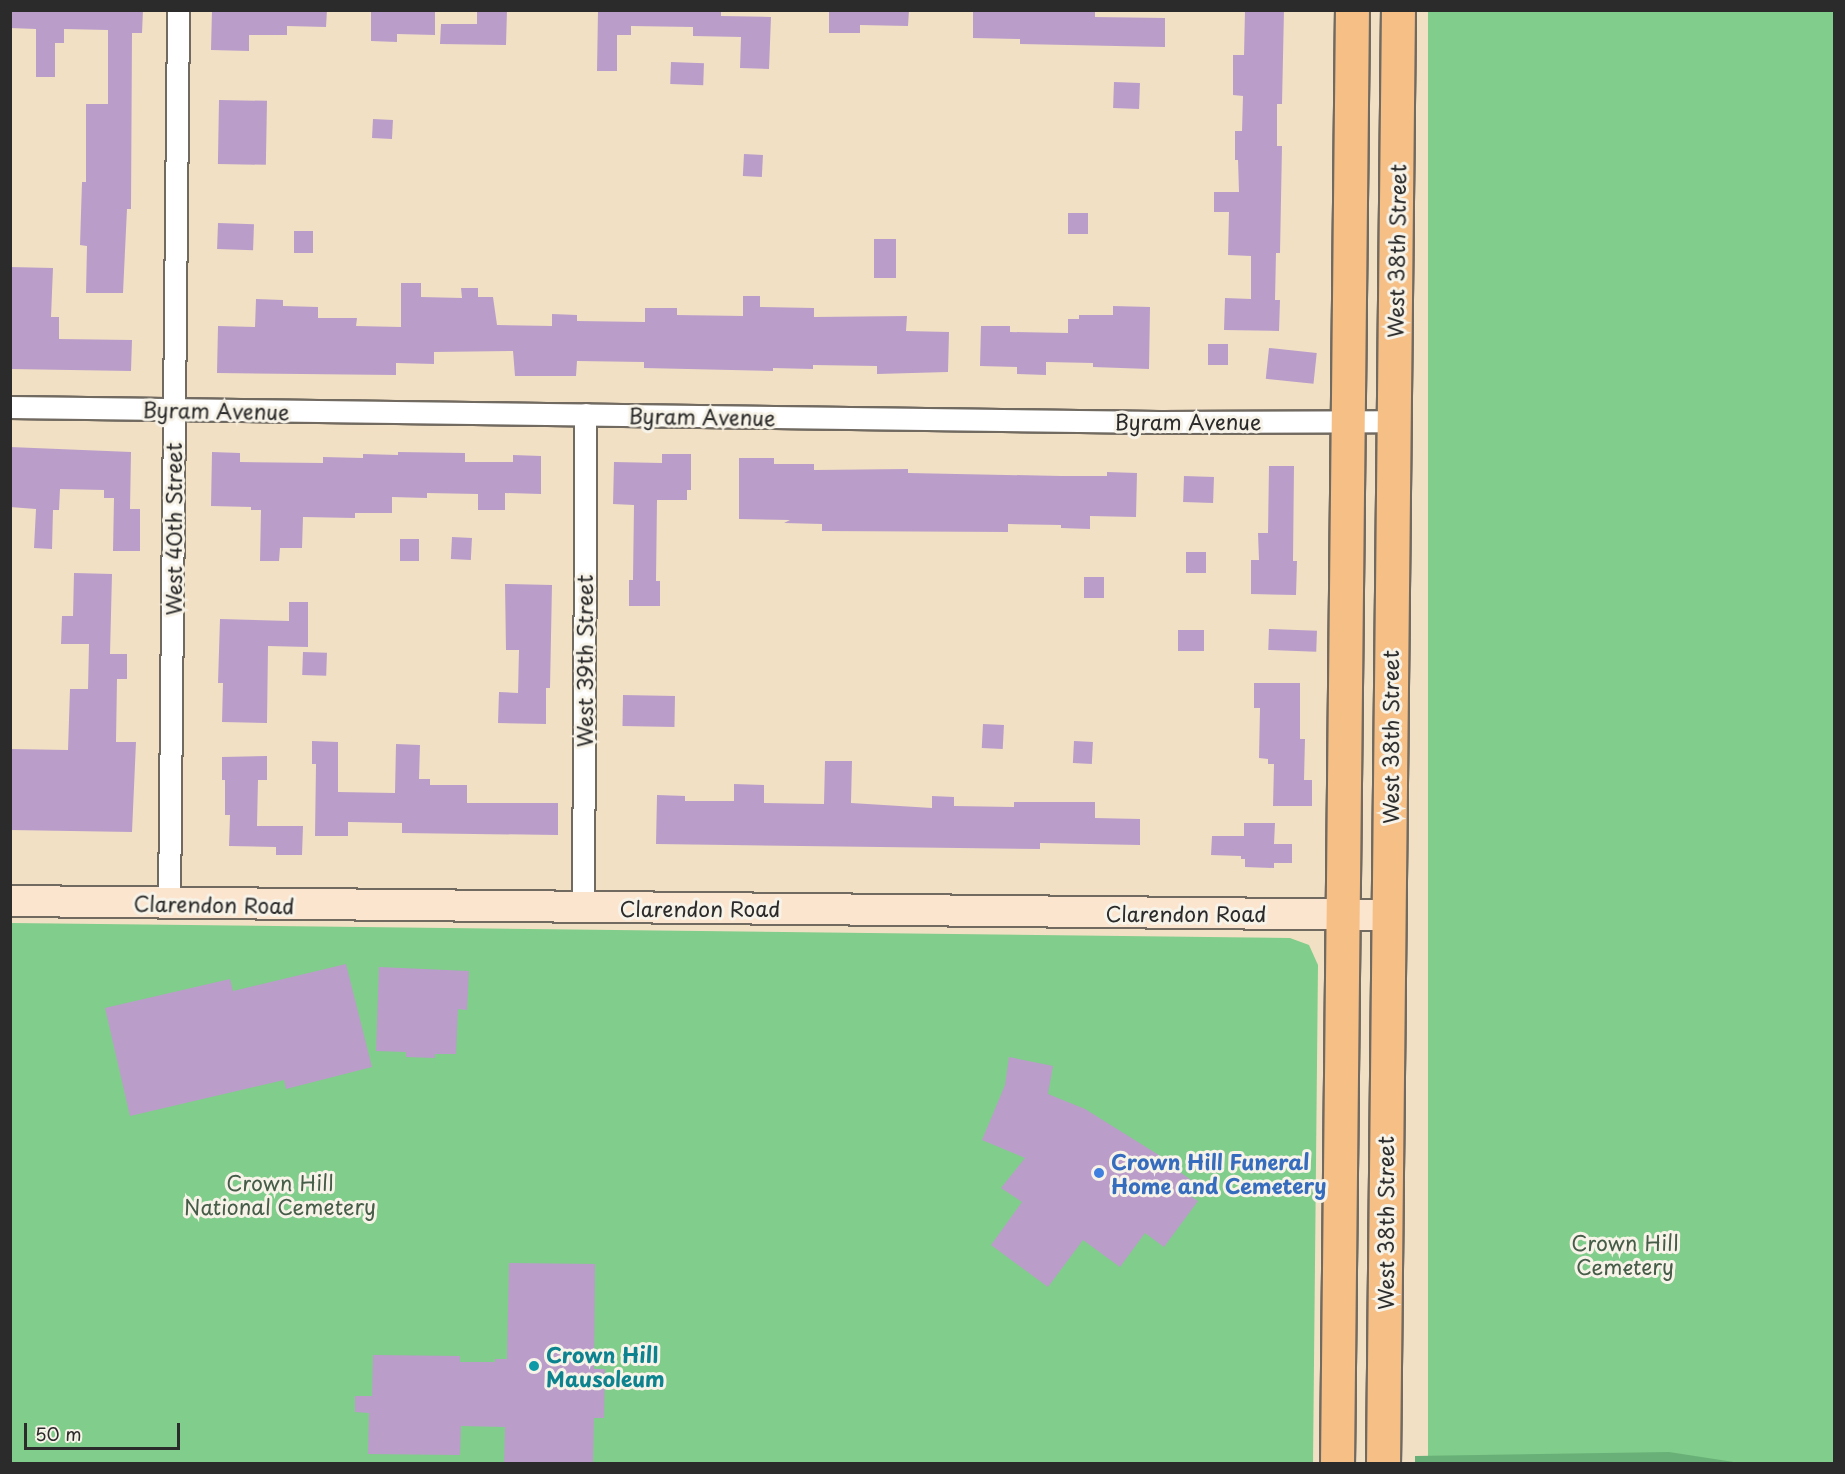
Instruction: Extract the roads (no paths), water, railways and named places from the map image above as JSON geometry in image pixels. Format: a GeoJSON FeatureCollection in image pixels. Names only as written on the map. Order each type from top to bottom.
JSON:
{"type":"FeatureCollection","features":[{"type":"Feature","properties":{"kind":"main road"},"geometry":{"type":"LineString","coordinates":[[1336,1464],[1352,10]]}},
{"type":"Feature","properties":{"kind":"main road","name":"West 38th Street"},"geometry":{"type":"LineString","coordinates":[[1383,1464],[1398,10]]}},
{"type":"Feature","properties":{"kind":"street","name":"West 40th Street"},"geometry":{"type":"LineString","coordinates":[[169,904],[178,10]]}},
{"type":"Feature","properties":{"kind":"street","name":"Byram Avenue"},"geometry":{"type":"LineString","coordinates":[[10,407],[1159,422],[1394,421]]}},
{"type":"Feature","properties":{"kind":"street","name":"West 39th Street"},"geometry":{"type":"LineString","coordinates":[[583,908],[586,414]]}},
{"type":"Feature","properties":{"kind":"street","name":"Clarendon Road"},"geometry":{"type":"LineString","coordinates":[[10,901],[1389,915]]}},
{"type":"Feature","properties":{"kind":"place","name":"Crown Hill Funeral Home and Cemetery"},"geometry":{"type":"Point","coordinates":[1099,1173]}},
{"type":"Feature","properties":{"kind":"place","name":"Crown Hill Mausoleum"},"geometry":{"type":"Point","coordinates":[534,1366]}},
{"type":"Feature","properties":{"kind":"park label","name":"Crown Hill National Cemetery"},"geometry":{"type":"Point","coordinates":[280,1194]}},
{"type":"Feature","properties":{"kind":"park label","name":"Crown Hill Cemetery"},"geometry":{"type":"Point","coordinates":[1625,1254]}}]}
